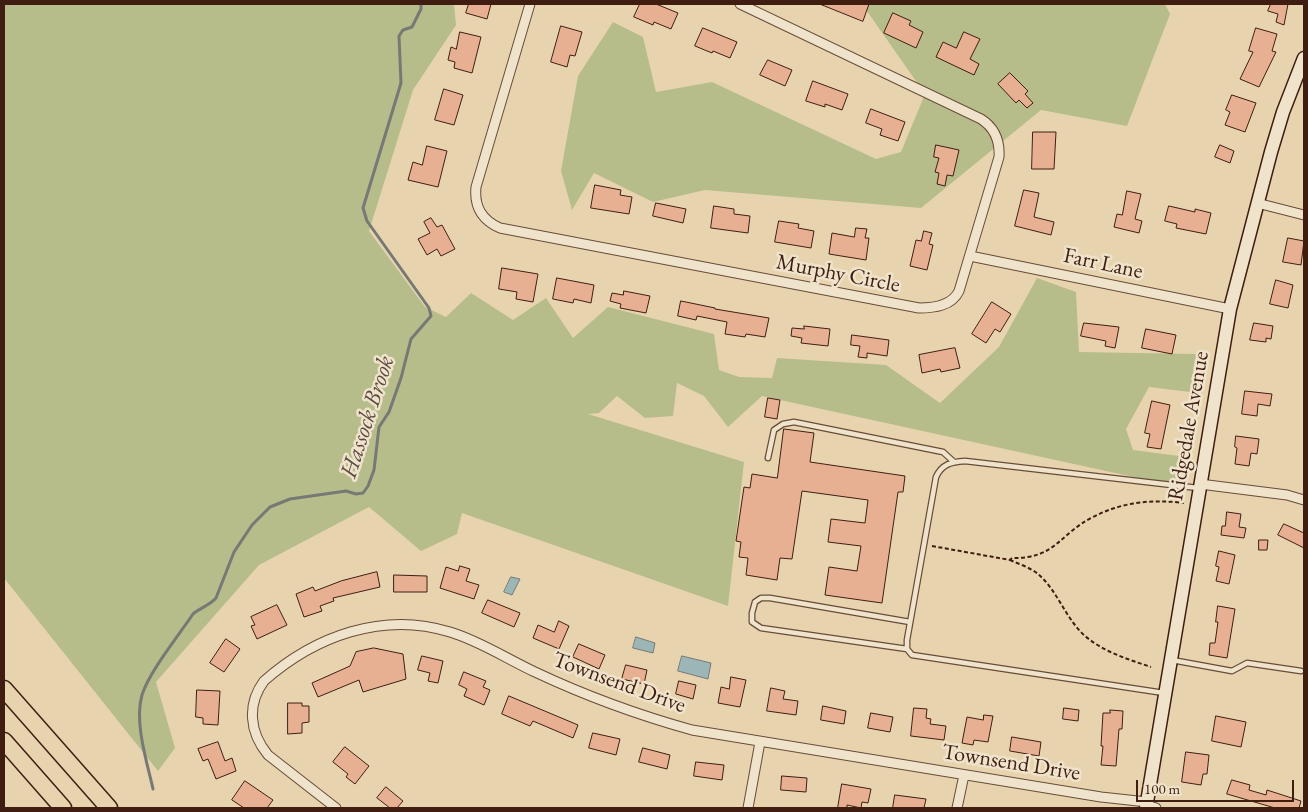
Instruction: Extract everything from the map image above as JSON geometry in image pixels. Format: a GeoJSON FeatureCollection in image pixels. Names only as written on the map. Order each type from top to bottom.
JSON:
{"type":"FeatureCollection","features":[{"type":"Feature","properties":{"kind":"highway"},"geometry":{"type":"LineString","coordinates":[[4,689],[109,808]]}},
{"type":"Feature","properties":{"kind":"highway"},"geometry":{"type":"LineString","coordinates":[[4,740],[64,808]]}},
{"type":"Feature","properties":{"kind":"main road","name":"Ridgedale Avenue"},"geometry":{"type":"LineString","coordinates":[[1149,806],[1170,660],[1230,309],[1283,112],[1304,58]]}},
{"type":"Feature","properties":{"kind":"street","name":"Murphy Circle"},"geometry":{"type":"LineString","coordinates":[[530,4],[476,187],[475,197],[480,212],[494,225],[500,228],[919,308],[940,306],[955,298],[970,256],[999,157],[997,138],[986,122],[740,4]]}},
{"type":"Feature","properties":{"kind":"street"},"geometry":{"type":"LineString","coordinates":[[1257,203],[1304,215]]}},
{"type":"Feature","properties":{"kind":"street","name":"Farr Lane"},"geometry":{"type":"LineString","coordinates":[[970,256],[1230,309]]}},
{"type":"Feature","properties":{"kind":"street"},"geometry":{"type":"LineString","coordinates":[[1199,486],[1287,495],[1304,500]]}},
{"type":"Feature","properties":{"kind":"street","name":"Townsend Drive"},"geometry":{"type":"LineString","coordinates":[[336,808],[268,755],[260,746],[252,723],[254,699],[258,688],[264,680],[314,646],[340,635],[372,626],[410,625],[451,632],[580,693],[692,730],[1149,806]]}},
{"type":"Feature","properties":{"kind":"street"},"geometry":{"type":"LineString","coordinates":[[748,808],[760,742]]}},
{"type":"Feature","properties":{"kind":"street"},"geometry":{"type":"LineString","coordinates":[[957,808],[964,775]]}},
{"type":"Feature","properties":{"kind":"lane"},"geometry":{"type":"LineString","coordinates":[[768,458],[774,430],[782,424],[794,422],[943,452],[954,462]]}},
{"type":"Feature","properties":{"kind":"lane"},"geometry":{"type":"LineString","coordinates":[[907,649],[910,622],[936,477],[939,470],[946,464],[965,461],[1199,486]]}},
{"type":"Feature","properties":{"kind":"lane"},"geometry":{"type":"LineString","coordinates":[[910,622],[770,598],[761,598],[755,602],[752,613],[752,622],[761,628],[907,649],[912,654],[1165,694]]}},
{"type":"Feature","properties":{"kind":"lane"},"geometry":{"type":"LineString","coordinates":[[1170,660],[1232,671],[1247,663],[1301,671]]}},
{"type":"Feature","properties":{"kind":"path"},"geometry":{"type":"LineString","coordinates":[[1010,560],[1012,558],[1024,558],[1041,554],[1058,544],[1078,526],[1092,517],[1117,506],[1141,502],[1164,501],[1184,503]]}},
{"type":"Feature","properties":{"kind":"path"},"geometry":{"type":"LineString","coordinates":[[929,546],[1010,560],[1037,573],[1052,590],[1064,611],[1084,635],[1109,653],[1151,667]]}},
{"type":"Feature","properties":{"kind":"green space"},"geometry":{"type":"Polygon","coordinates":[[[4,4],[454,4],[456,25],[413,90],[369,231],[425,307],[446,317],[471,293],[513,320],[546,298],[573,338],[608,307],[714,334],[719,370],[739,377],[772,378],[777,358],[886,365],[940,403],[999,347],[1037,278],[1076,292],[1079,352],[1196,354],[1190,392],[1149,387],[1126,429],[1133,450],[1179,456],[1175,484],[1161,483],[762,396],[728,427],[704,396],[677,383],[673,416],[645,418],[617,396],[599,413],[588,414],[744,462],[728,606],[462,513],[457,534],[421,551],[369,507],[259,565],[156,682],[175,748],[158,771],[4,578],[4,4]]]}},
{"type":"Feature","properties":{"kind":"green space"},"geometry":{"type":"Polygon","coordinates":[[[862,4],[1165,4],[1170,14],[1127,126],[1041,110],[921,208],[705,190],[653,202],[594,173],[572,210],[561,171],[578,76],[613,22],[643,37],[656,92],[712,82],[876,159],[901,152],[925,94],[862,4]]]}},
{"type":"Feature","properties":{"kind":"water"},"geometry":{"type":"Polygon","coordinates":[[[511,577],[520,579],[512,595],[504,592],[511,577]]]}},
{"type":"Feature","properties":{"kind":"water"},"geometry":{"type":"Polygon","coordinates":[[[636,637],[655,643],[653,653],[633,648],[636,637]]]}},
{"type":"Feature","properties":{"kind":"water"},"geometry":{"type":"Polygon","coordinates":[[[682,656],[711,663],[708,679],[678,671],[682,656]]]}},
{"type":"Feature","properties":{"kind":"building"},"geometry":{"type":"Polygon","coordinates":[[[469,4],[491,4],[487,19],[466,13],[469,4]]]}},
{"type":"Feature","properties":{"kind":"building"},"geometry":{"type":"Polygon","coordinates":[[[640,4],[656,4],[678,13],[671,29],[654,22],[653,25],[634,17],[640,4]]]}},
{"type":"Feature","properties":{"kind":"building"},"geometry":{"type":"Polygon","coordinates":[[[820,4],[869,4],[863,21],[820,4]]]}},
{"type":"Feature","properties":{"kind":"building"},"geometry":{"type":"Polygon","coordinates":[[[1271,4],[1288,4],[1284,25],[1276,22],[1278,14],[1268,11],[1271,4]]]}},
{"type":"Feature","properties":{"kind":"building"},"geometry":{"type":"Polygon","coordinates":[[[893,13],[911,21],[909,25],[923,32],[916,48],[884,33],[893,13]]]}},
{"type":"Feature","properties":{"kind":"building"},"geometry":{"type":"Polygon","coordinates":[[[561,26],[582,32],[575,56],[570,55],[567,67],[551,62],[561,26]]]}},
{"type":"Feature","properties":{"kind":"building"},"geometry":{"type":"Polygon","coordinates":[[[703,28],[737,42],[730,58],[695,46],[703,28]]]}},
{"type":"Feature","properties":{"kind":"building"},"geometry":{"type":"Polygon","coordinates":[[[1256,28],[1277,34],[1272,51],[1276,52],[1259,87],[1240,79],[1253,52],[1249,51],[1256,28]]]}},
{"type":"Feature","properties":{"kind":"building"},"geometry":{"type":"Polygon","coordinates":[[[460,32],[481,37],[472,73],[454,68],[455,62],[448,60],[451,47],[456,49],[460,32]]]}},
{"type":"Feature","properties":{"kind":"building"},"geometry":{"type":"Polygon","coordinates":[[[964,32],[980,39],[970,59],[979,64],[974,75],[936,57],[943,42],[956,48],[964,32]]]}},
{"type":"Feature","properties":{"kind":"building"},"geometry":{"type":"Polygon","coordinates":[[[768,60],[792,70],[785,86],[760,75],[768,60]]]}},
{"type":"Feature","properties":{"kind":"building"},"geometry":{"type":"Polygon","coordinates":[[[1010,73],[1028,91],[1025,94],[1033,103],[1027,108],[1019,100],[1016,103],[998,84],[1010,73]]]}},
{"type":"Feature","properties":{"kind":"building"},"geometry":{"type":"Polygon","coordinates":[[[813,81],[848,94],[842,110],[825,104],[825,107],[806,101],[813,81]]]}},
{"type":"Feature","properties":{"kind":"building"},"geometry":{"type":"Polygon","coordinates":[[[444,89],[463,95],[454,125],[435,120],[444,89]]]}},
{"type":"Feature","properties":{"kind":"building"},"geometry":{"type":"Polygon","coordinates":[[[1232,95],[1256,103],[1245,132],[1225,125],[1230,112],[1226,110],[1232,95]]]}},
{"type":"Feature","properties":{"kind":"building"},"geometry":{"type":"Polygon","coordinates":[[[871,109],[905,122],[898,141],[880,135],[882,129],[866,123],[871,109]]]}},
{"type":"Feature","properties":{"kind":"building"},"geometry":{"type":"Polygon","coordinates":[[[1033,132],[1056,132],[1054,169],[1032,169],[1033,132]]]}},
{"type":"Feature","properties":{"kind":"building"},"geometry":{"type":"Polygon","coordinates":[[[936,145],[959,150],[953,176],[947,175],[945,186],[937,184],[939,173],[935,172],[939,158],[934,157],[936,145]]]}},
{"type":"Feature","properties":{"kind":"building"},"geometry":{"type":"Polygon","coordinates":[[[1220,145],[1234,151],[1230,163],[1215,157],[1220,145]]]}},
{"type":"Feature","properties":{"kind":"building"},"geometry":{"type":"Polygon","coordinates":[[[427,146],[447,151],[438,187],[408,180],[413,162],[422,165],[427,146]]]}},
{"type":"Feature","properties":{"kind":"building"},"geometry":{"type":"Polygon","coordinates":[[[595,185],[621,190],[620,195],[632,197],[629,214],[591,208],[595,185]]]}},
{"type":"Feature","properties":{"kind":"building"},"geometry":{"type":"Polygon","coordinates":[[[1024,190],[1039,193],[1034,217],[1054,222],[1051,235],[1015,226],[1024,190]]]}},
{"type":"Feature","properties":{"kind":"building"},"geometry":{"type":"Polygon","coordinates":[[[1127,191],[1141,194],[1135,219],[1142,221],[1139,233],[1114,227],[1117,214],[1122,215],[1127,191]]]}},
{"type":"Feature","properties":{"kind":"building"},"geometry":{"type":"Polygon","coordinates":[[[656,203],[686,209],[683,223],[653,216],[656,203]]]}},
{"type":"Feature","properties":{"kind":"building"},"geometry":{"type":"Polygon","coordinates":[[[714,206],[734,209],[734,214],[750,216],[748,233],[711,228],[714,206]]]}},
{"type":"Feature","properties":{"kind":"building"},"geometry":{"type":"Polygon","coordinates":[[[1169,206],[1195,212],[1195,209],[1211,213],[1206,234],[1176,228],[1177,224],[1165,221],[1169,206]]]}},
{"type":"Feature","properties":{"kind":"building"},"geometry":{"type":"Polygon","coordinates":[[[431,218],[437,227],[442,225],[455,249],[441,256],[437,249],[427,255],[418,239],[430,233],[424,222],[431,218]]]}},
{"type":"Feature","properties":{"kind":"building"},"geometry":{"type":"Polygon","coordinates":[[[779,221],[799,224],[798,228],[814,231],[811,248],[775,242],[779,221]]]}},
{"type":"Feature","properties":{"kind":"building"},"geometry":{"type":"Polygon","coordinates":[[[856,228],[867,229],[865,238],[869,238],[866,260],[829,254],[832,233],[854,237],[856,228]]]}},
{"type":"Feature","properties":{"kind":"building"},"geometry":{"type":"Polygon","coordinates":[[[924,231],[932,233],[929,244],[933,245],[927,270],[910,266],[916,240],[921,241],[924,231]]]}},
{"type":"Feature","properties":{"kind":"building"},"geometry":{"type":"Polygon","coordinates":[[[1288,238],[1304,241],[1301,265],[1283,262],[1288,238]]]}},
{"type":"Feature","properties":{"kind":"building"},"geometry":{"type":"Polygon","coordinates":[[[502,268],[538,274],[533,302],[516,299],[517,292],[499,289],[502,268]]]}},
{"type":"Feature","properties":{"kind":"building"},"geometry":{"type":"Polygon","coordinates":[[[557,278],[594,285],[591,303],[574,299],[573,303],[553,299],[557,278]]]}},
{"type":"Feature","properties":{"kind":"building"},"geometry":{"type":"Polygon","coordinates":[[[1276,280],[1293,285],[1288,308],[1270,304],[1276,280]]]}},
{"type":"Feature","properties":{"kind":"building"},"geometry":{"type":"Polygon","coordinates":[[[624,291],[650,296],[646,313],[620,308],[621,304],[610,301],[612,293],[623,295],[624,291]]]}},
{"type":"Feature","properties":{"kind":"building"},"geometry":{"type":"Polygon","coordinates":[[[681,301],[769,318],[765,337],[746,334],[745,337],[725,334],[727,322],[697,316],[696,320],[678,316],[681,301]]]}},
{"type":"Feature","properties":{"kind":"building"},"geometry":{"type":"Polygon","coordinates":[[[992,302],[1011,314],[1000,332],[995,329],[986,343],[972,334],[992,302]]]}},
{"type":"Feature","properties":{"kind":"building"},"geometry":{"type":"Polygon","coordinates":[[[1084,323],[1119,327],[1115,348],[1105,346],[1106,341],[1081,336],[1084,323]]]}},
{"type":"Feature","properties":{"kind":"building"},"geometry":{"type":"Polygon","coordinates":[[[1254,323],[1273,326],[1271,339],[1266,338],[1266,342],[1250,340],[1254,323]]]}},
{"type":"Feature","properties":{"kind":"building"},"geometry":{"type":"Polygon","coordinates":[[[804,326],[830,329],[828,346],[801,343],[802,338],[791,336],[792,328],[804,329],[804,326]]]}},
{"type":"Feature","properties":{"kind":"building"},"geometry":{"type":"Polygon","coordinates":[[[1146,329],[1176,335],[1172,354],[1142,348],[1146,329]]]}},
{"type":"Feature","properties":{"kind":"building"},"geometry":{"type":"Polygon","coordinates":[[[852,335],[889,340],[887,356],[867,353],[867,358],[858,357],[860,346],[851,345],[852,335]]]}},
{"type":"Feature","properties":{"kind":"building"},"geometry":{"type":"Polygon","coordinates":[[[955,348],[960,368],[941,372],[940,369],[922,373],[919,355],[955,348]]]}},
{"type":"Feature","properties":{"kind":"building"},"geometry":{"type":"Polygon","coordinates":[[[1245,391],[1272,394],[1270,406],[1258,404],[1257,416],[1242,414],[1245,391]]]}},
{"type":"Feature","properties":{"kind":"building"},"geometry":{"type":"Polygon","coordinates":[[[768,398],[780,400],[777,419],[765,417],[768,398]]]}},
{"type":"Feature","properties":{"kind":"building"},"geometry":{"type":"Polygon","coordinates":[[[1152,401],[1170,405],[1161,449],[1147,447],[1150,434],[1145,433],[1152,401]]]}},
{"type":"Feature","properties":{"kind":"building"},"geometry":{"type":"Polygon","coordinates":[[[784,429],[814,433],[810,462],[905,476],[903,492],[898,492],[882,603],[825,595],[829,567],[857,571],[861,546],[828,542],[831,519],[865,523],[868,500],[802,491],[792,559],[780,558],[777,580],[746,575],[748,558],[739,557],[741,542],[736,541],[744,487],[750,488],[752,474],[777,478],[784,429]]]}},
{"type":"Feature","properties":{"kind":"building"},"geometry":{"type":"Polygon","coordinates":[[[1236,436],[1259,439],[1257,454],[1251,453],[1249,466],[1235,464],[1236,436]]]}},
{"type":"Feature","properties":{"kind":"building"},"geometry":{"type":"Polygon","coordinates":[[[1227,512],[1241,514],[1239,527],[1246,528],[1244,538],[1221,535],[1222,526],[1225,526],[1227,512]]]}},
{"type":"Feature","properties":{"kind":"building"},"geometry":{"type":"Polygon","coordinates":[[[1284,524],[1304,533],[1304,548],[1278,535],[1284,524]]]}},
{"type":"Feature","properties":{"kind":"building"},"geometry":{"type":"Polygon","coordinates":[[[1259,540],[1268,540],[1267,550],[1259,550],[1259,540]]]}},
{"type":"Feature","properties":{"kind":"building"},"geometry":{"type":"Polygon","coordinates":[[[1219,551],[1235,555],[1229,584],[1216,581],[1219,567],[1216,566],[1219,551]]]}},
{"type":"Feature","properties":{"kind":"building"},"geometry":{"type":"Polygon","coordinates":[[[460,566],[470,569],[466,581],[479,585],[474,599],[440,588],[446,567],[458,571],[460,566]]]}},
{"type":"Feature","properties":{"kind":"building"},"geometry":{"type":"Polygon","coordinates":[[[377,572],[380,587],[333,598],[334,601],[320,606],[322,611],[304,617],[296,594],[313,587],[315,591],[341,581],[377,572]]]}},
{"type":"Feature","properties":{"kind":"building"},"geometry":{"type":"Polygon","coordinates":[[[394,575],[427,576],[427,592],[394,592],[394,575]]]}},
{"type":"Feature","properties":{"kind":"building"},"geometry":{"type":"Polygon","coordinates":[[[488,600],[520,613],[514,627],[482,613],[488,600]]]}},
{"type":"Feature","properties":{"kind":"building"},"geometry":{"type":"Polygon","coordinates":[[[277,605],[287,625],[257,639],[251,626],[255,625],[251,617],[277,605]]]}},
{"type":"Feature","properties":{"kind":"building"},"geometry":{"type":"Polygon","coordinates":[[[1218,606],[1235,609],[1227,658],[1209,655],[1210,643],[1215,643],[1218,606]]]}},
{"type":"Feature","properties":{"kind":"building"},"geometry":{"type":"Polygon","coordinates":[[[559,621],[569,626],[559,649],[533,638],[538,625],[554,632],[559,621]]]}},
{"type":"Feature","properties":{"kind":"building"},"geometry":{"type":"Polygon","coordinates":[[[226,639],[240,649],[224,672],[210,663],[226,639]]]}},
{"type":"Feature","properties":{"kind":"building"},"geometry":{"type":"Polygon","coordinates":[[[579,644],[605,655],[599,669],[573,657],[579,644]]]}},
{"type":"Feature","properties":{"kind":"building"},"geometry":{"type":"Polygon","coordinates":[[[374,648],[403,654],[406,679],[363,692],[359,680],[318,697],[312,683],[350,666],[356,652],[374,648]]]}},
{"type":"Feature","properties":{"kind":"building"},"geometry":{"type":"Polygon","coordinates":[[[422,656],[443,661],[438,683],[428,681],[430,673],[418,670],[422,656]]]}},
{"type":"Feature","properties":{"kind":"building"},"geometry":{"type":"Polygon","coordinates":[[[626,665],[647,670],[644,684],[622,679],[626,665]]]}},
{"type":"Feature","properties":{"kind":"building"},"geometry":{"type":"Polygon","coordinates":[[[464,672],[486,681],[483,687],[490,690],[484,705],[464,696],[467,689],[459,685],[464,672]]]}},
{"type":"Feature","properties":{"kind":"building"},"geometry":{"type":"Polygon","coordinates":[[[731,677],[746,680],[740,707],[718,703],[721,687],[729,689],[731,677]]]}},
{"type":"Feature","properties":{"kind":"building"},"geometry":{"type":"Polygon","coordinates":[[[679,681],[696,685],[693,699],[676,694],[679,681]]]}},
{"type":"Feature","properties":{"kind":"building"},"geometry":{"type":"Polygon","coordinates":[[[771,688],[785,691],[783,699],[798,701],[796,715],[767,711],[771,688]]]}},
{"type":"Feature","properties":{"kind":"building"},"geometry":{"type":"Polygon","coordinates":[[[197,690],[220,691],[218,725],[203,724],[203,718],[196,717],[197,690]]]}},
{"type":"Feature","properties":{"kind":"building"},"geometry":{"type":"Polygon","coordinates":[[[509,696],[578,725],[573,738],[533,721],[530,726],[502,714],[509,696]]]}},
{"type":"Feature","properties":{"kind":"building"},"geometry":{"type":"Polygon","coordinates":[[[288,703],[302,703],[302,706],[309,706],[309,722],[302,723],[302,733],[288,734],[288,703]]]}},
{"type":"Feature","properties":{"kind":"building"},"geometry":{"type":"Polygon","coordinates":[[[823,706],[846,711],[844,724],[821,720],[823,706]]]}},
{"type":"Feature","properties":{"kind":"building"},"geometry":{"type":"Polygon","coordinates":[[[914,708],[927,709],[926,718],[931,719],[930,724],[946,726],[944,740],[911,736],[914,708]]]}},
{"type":"Feature","properties":{"kind":"building"},"geometry":{"type":"Polygon","coordinates":[[[1064,708],[1079,710],[1078,721],[1063,719],[1064,708]]]}},
{"type":"Feature","properties":{"kind":"building"},"geometry":{"type":"Polygon","coordinates":[[[1110,710],[1123,711],[1122,729],[1119,729],[1116,766],[1101,765],[1103,713],[1110,713],[1110,710]]]}},
{"type":"Feature","properties":{"kind":"building"},"geometry":{"type":"Polygon","coordinates":[[[871,713],[893,717],[890,732],[868,728],[871,713]]]}},
{"type":"Feature","properties":{"kind":"building"},"geometry":{"type":"Polygon","coordinates":[[[984,715],[993,716],[988,742],[974,740],[973,745],[962,743],[967,717],[983,720],[984,715]]]}},
{"type":"Feature","properties":{"kind":"building"},"geometry":{"type":"Polygon","coordinates":[[[1216,716],[1246,722],[1241,747],[1212,741],[1216,716]]]}},
{"type":"Feature","properties":{"kind":"building"},"geometry":{"type":"Polygon","coordinates":[[[593,733],[620,739],[616,755],[589,748],[593,733]]]}},
{"type":"Feature","properties":{"kind":"building"},"geometry":{"type":"Polygon","coordinates":[[[1012,737],[1041,742],[1039,756],[1010,751],[1012,737]]]}},
{"type":"Feature","properties":{"kind":"building"},"geometry":{"type":"Polygon","coordinates":[[[218,742],[225,761],[232,758],[236,771],[216,779],[208,759],[203,761],[198,749],[218,742]]]}},
{"type":"Feature","properties":{"kind":"building"},"geometry":{"type":"Polygon","coordinates":[[[345,747],[369,766],[355,784],[346,777],[348,774],[333,762],[345,747]]]}},
{"type":"Feature","properties":{"kind":"building"},"geometry":{"type":"Polygon","coordinates":[[[643,748],[670,755],[667,769],[639,762],[643,748]]]}},
{"type":"Feature","properties":{"kind":"building"},"geometry":{"type":"Polygon","coordinates":[[[1186,752],[1209,755],[1207,774],[1203,774],[1201,785],[1182,782],[1186,752]]]}},
{"type":"Feature","properties":{"kind":"building"},"geometry":{"type":"Polygon","coordinates":[[[696,762],[724,765],[722,780],[694,776],[696,762]]]}},
{"type":"Feature","properties":{"kind":"building"},"geometry":{"type":"Polygon","coordinates":[[[782,776],[807,778],[806,792],[781,790],[782,776]]]}},
{"type":"Feature","properties":{"kind":"building"},"geometry":{"type":"Polygon","coordinates":[[[1232,780],[1250,785],[1249,790],[1266,795],[1267,790],[1301,801],[1299,808],[1275,808],[1227,794],[1232,780]]]}},
{"type":"Feature","properties":{"kind":"building"},"geometry":{"type":"Polygon","coordinates":[[[245,781],[273,800],[267,808],[244,808],[232,800],[245,781]]]}},
{"type":"Feature","properties":{"kind":"building"},"geometry":{"type":"Polygon","coordinates":[[[842,784],[871,789],[868,803],[862,802],[861,808],[847,805],[847,808],[838,808],[842,784]]]}},
{"type":"Feature","properties":{"kind":"building"},"geometry":{"type":"Polygon","coordinates":[[[386,787],[403,801],[397,808],[390,808],[377,798],[386,787]]]}},
{"type":"Feature","properties":{"kind":"building"},"geometry":{"type":"Polygon","coordinates":[[[895,795],[926,799],[924,808],[893,808],[895,795]]]}},
{"type":"Feature","properties":{"kind":"waterway","name":"Hassock Brook"},"geometry":{"type":"LineString","coordinates":[[153,789],[140,729],[142,695],[151,676],[193,614],[216,598],[234,552],[252,525],[270,507],[290,499],[346,491],[356,494],[363,493],[374,470],[379,427],[389,412],[401,378],[411,339],[431,316],[429,308],[367,221],[363,208],[401,83],[399,36],[403,30],[412,27],[421,9],[421,4]]}}]}
